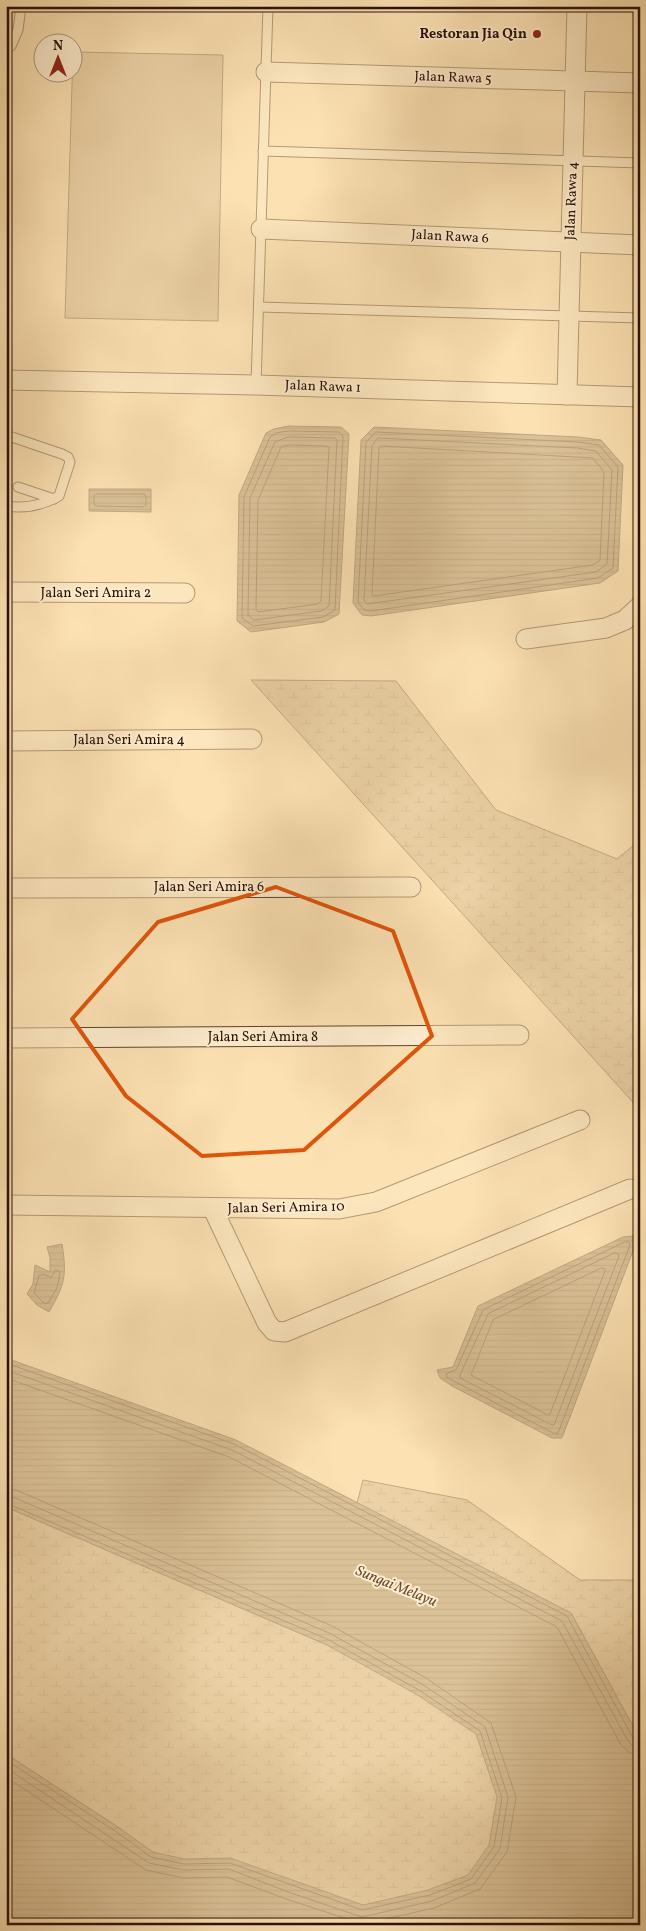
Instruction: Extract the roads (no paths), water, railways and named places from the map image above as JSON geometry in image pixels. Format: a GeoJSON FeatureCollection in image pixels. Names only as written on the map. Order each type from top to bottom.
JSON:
{"type":"FeatureCollection","features":[{"type":"Feature","properties":{"kind":"street","name":"Jalan Rawa 4"},"geometry":{"type":"LineString","coordinates":[[567,395],[577,6]]}},
{"type":"Feature","properties":{"kind":"street","name":"Jalan Rawa 5"},"geometry":{"type":"LineString","coordinates":[[266,72],[640,83]]}},
{"type":"Feature","properties":{"kind":"street","name":"Jalan Rawa 6"},"geometry":{"type":"LineString","coordinates":[[261,229],[640,245]]}},
{"type":"Feature","properties":{"kind":"street","name":"Jalan Rawa 1"},"geometry":{"type":"LineString","coordinates":[[6,380],[256,385],[640,397]]}},
{"type":"Feature","properties":{"kind":"street","name":"Jalan Seri Amira 2"},"geometry":{"type":"LineString","coordinates":[[6,592],[185,593]]}},
{"type":"Feature","properties":{"kind":"street"},"geometry":{"type":"LineString","coordinates":[[526,639],[606,628],[625,620],[640,606]]}},
{"type":"Feature","properties":{"kind":"street","name":"Jalan Seri Amira 4"},"geometry":{"type":"LineString","coordinates":[[6,741],[252,739]]}},
{"type":"Feature","properties":{"kind":"street","name":"Jalan Seri Amira 6"},"geometry":{"type":"LineString","coordinates":[[6,888],[411,887]]}},
{"type":"Feature","properties":{"kind":"street","name":"Jalan Seri Amira 8"},"geometry":{"type":"LineString","coordinates":[[6,1038],[519,1035]]}},
{"type":"Feature","properties":{"kind":"street","name":"Jalan Seri Amira 10"},"geometry":{"type":"LineString","coordinates":[[6,1205],[213,1209],[339,1209],[376,1202],[580,1120]]}},
{"type":"Feature","properties":{"kind":"street"},"geometry":{"type":"LineString","coordinates":[[213,1209],[267,1323],[274,1330],[285,1332],[630,1189]]}},
{"type":"Feature","properties":{"kind":"lane"},"geometry":{"type":"LineString","coordinates":[[11,46],[18,30],[21,6]]}},
{"type":"Feature","properties":{"kind":"lane"},"geometry":{"type":"LineString","coordinates":[[256,385],[268,6]]}},
{"type":"Feature","properties":{"kind":"lane"},"geometry":{"type":"LineString","coordinates":[[263,151],[640,163]]}},
{"type":"Feature","properties":{"kind":"lane"},"geometry":{"type":"LineString","coordinates":[[259,307],[640,318]]}},
{"type":"Feature","properties":{"kind":"lane"},"geometry":{"type":"LineString","coordinates":[[6,435],[68,457],[70,462],[59,496],[21,508],[6,506]]}},
{"type":"Feature","properties":{"kind":"lane"},"geometry":{"type":"LineString","coordinates":[[18,487],[54,499]]}},
{"type":"Feature","properties":{"kind":"water"},"geometry":{"type":"Polygon","coordinates":[[[288,426],[341,427],[349,434],[339,614],[324,622],[251,632],[237,621],[239,495],[266,433],[288,426]]]}},
{"type":"Feature","properties":{"kind":"water"},"geometry":{"type":"Polygon","coordinates":[[[374,427],[578,437],[601,440],[623,465],[618,571],[600,583],[371,616],[362,615],[353,603],[361,440],[374,427]]]}},
{"type":"Feature","properties":{"kind":"water"},"geometry":{"type":"Polygon","coordinates":[[[89,489],[151,489],[151,512],[89,511],[89,489]]]}},
{"type":"Feature","properties":{"kind":"water"},"geometry":{"type":"Polygon","coordinates":[[[634,1236],[636,1243],[562,1438],[552,1438],[440,1378],[437,1370],[453,1367],[478,1306],[623,1237],[634,1236]]]}},
{"type":"Feature","properties":{"kind":"water"},"geometry":{"type":"Polygon","coordinates":[[[62,1244],[63,1280],[49,1312],[37,1305],[27,1294],[33,1284],[35,1265],[50,1272],[50,1257],[47,1247],[62,1244]]]}},
{"type":"Feature","properties":{"kind":"water","name":"Sungai Melayu"},"geometry":{"type":"Polygon","coordinates":[[[6,1358],[236,1440],[571,1613],[640,1739],[640,1925],[6,1925],[6,1754],[153,1852],[184,1859],[230,1858],[363,1905],[428,1890],[468,1875],[489,1845],[497,1797],[476,1734],[416,1694],[325,1644],[6,1507],[6,1358]]]}},
{"type":"Feature","properties":{"kind":"place","name":"Restoran Jia Qin"},"geometry":{"type":"Point","coordinates":[537,34]}}]}
